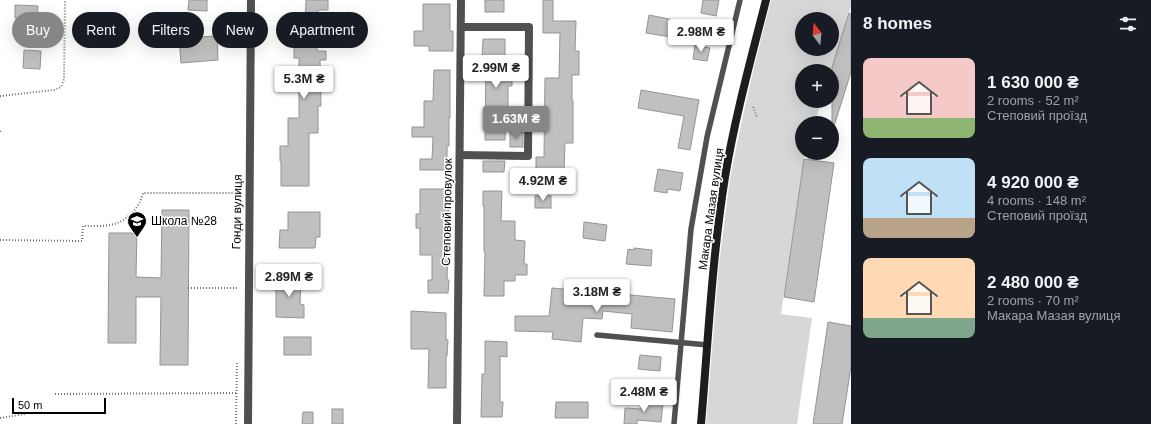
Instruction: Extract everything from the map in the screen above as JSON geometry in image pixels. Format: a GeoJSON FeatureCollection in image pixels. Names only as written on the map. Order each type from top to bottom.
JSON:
{"type":"FeatureCollection","features":[{"type":"Feature","properties":{"kind":"main road","name":"Макара Мазая вулиця"},"geometry":{"type":"LineString","coordinates":[[701,424],[714,264],[725,177],[738,113],[766,0]]}},
{"type":"Feature","properties":{"kind":"street","name":"Гонди вулиця"},"geometry":{"type":"LineString","coordinates":[[248,424],[251,0]]}},
{"type":"Feature","properties":{"kind":"street","name":"Степовий провулок"},"geometry":{"type":"LineString","coordinates":[[457,424],[461,0]]}},
{"type":"Feature","properties":{"kind":"street"},"geometry":{"type":"LineString","coordinates":[[460,155],[528,156],[529,27],[461,27]]}},
{"type":"Feature","properties":{"kind":"lane"},"geometry":{"type":"LineString","coordinates":[[674,424],[691,229],[707,137],[740,0]]}},
{"type":"Feature","properties":{"kind":"lane"},"geometry":{"type":"LineString","coordinates":[[597,335],[708,345]]}},
{"type":"Feature","properties":{"kind":"path"},"geometry":{"type":"LineString","coordinates":[[0,96],[54,90],[61,87],[64,79],[65,0]]}},
{"type":"Feature","properties":{"kind":"path"},"geometry":{"type":"LineString","coordinates":[[753,107],[757,117]]}},
{"type":"Feature","properties":{"kind":"path"},"geometry":{"type":"LineString","coordinates":[[0,240],[82,241],[83,226],[101,226],[118,223],[132,214],[141,200],[143,193],[238,193]]}},
{"type":"Feature","properties":{"kind":"path"},"geometry":{"type":"LineString","coordinates":[[188,288],[238,288]]}},
{"type":"Feature","properties":{"kind":"path"},"geometry":{"type":"LineString","coordinates":[[54,394],[237,393]]}},
{"type":"Feature","properties":{"kind":"path"},"geometry":{"type":"LineString","coordinates":[[0,418],[26,414]]}},
{"type":"Feature","properties":{"kind":"shaded area"},"geometry":{"type":"Polygon","coordinates":[[[771,0],[851,0],[851,6],[839,45],[839,12],[795,12],[795,56],[836,56],[833,64],[795,64],[795,108],[819,108],[817,116],[795,116],[795,160],[804,160],[781,314],[812,318],[797,424],[706,424],[719,264],[730,178],[743,115],[771,0]]]}},
{"type":"Feature","properties":{"kind":"building"},"geometry":{"type":"Polygon","coordinates":[[[189,0],[207,0],[207,11],[188,10],[189,0]]]}},
{"type":"Feature","properties":{"kind":"building"},"geometry":{"type":"Polygon","coordinates":[[[306,0],[328,0],[328,10],[306,12],[306,0]]]}},
{"type":"Feature","properties":{"kind":"building"},"geometry":{"type":"Polygon","coordinates":[[[485,0],[504,0],[504,12],[485,12],[485,0]]]}},
{"type":"Feature","properties":{"kind":"building"},"geometry":{"type":"Polygon","coordinates":[[[543,0],[553,0],[553,21],[576,21],[575,51],[579,51],[579,75],[572,75],[573,143],[565,143],[564,171],[536,171],[536,157],[544,157],[545,78],[559,78],[560,33],[543,33],[543,0]]]}},
{"type":"Feature","properties":{"kind":"building"},"geometry":{"type":"Polygon","coordinates":[[[703,0],[719,0],[716,16],[701,13],[703,0]]]}},
{"type":"Feature","properties":{"kind":"building"},"geometry":{"type":"Polygon","coordinates":[[[423,4],[450,4],[450,31],[453,31],[453,51],[429,51],[429,46],[414,46],[414,31],[423,31],[423,4]]]}},
{"type":"Feature","properties":{"kind":"building"},"geometry":{"type":"Polygon","coordinates":[[[15,5],[38,6],[38,12],[15,12],[15,5]]]}},
{"type":"Feature","properties":{"kind":"building"},"geometry":{"type":"Polygon","coordinates":[[[849,13],[851,14],[851,72],[837,116],[832,116],[832,108],[839,108],[839,64],[833,64],[835,56],[839,56],[839,45],[849,13]]]}},
{"type":"Feature","properties":{"kind":"building"},"geometry":{"type":"Polygon","coordinates":[[[649,15],[674,20],[671,37],[646,33],[649,15]]]}},
{"type":"Feature","properties":{"kind":"building"},"geometry":{"type":"Polygon","coordinates":[[[212,36],[212,48],[218,48],[218,60],[181,63],[180,48],[204,48],[204,37],[212,36]]]}},
{"type":"Feature","properties":{"kind":"building"},"geometry":{"type":"Polygon","coordinates":[[[483,39],[505,39],[505,69],[512,69],[512,86],[508,86],[508,112],[506,112],[505,140],[485,140],[486,59],[482,59],[483,39]]]}},
{"type":"Feature","properties":{"kind":"building"},"geometry":{"type":"Polygon","coordinates":[[[695,45],[710,48],[707,61],[693,59],[695,45]]]}},
{"type":"Feature","properties":{"kind":"building"},"geometry":{"type":"Polygon","coordinates":[[[294,48],[317,48],[317,51],[326,51],[326,60],[320,60],[321,106],[318,106],[318,133],[309,133],[309,186],[281,186],[280,146],[288,146],[288,118],[299,118],[299,58],[294,58],[294,48]]]}},
{"type":"Feature","properties":{"kind":"building"},"geometry":{"type":"Polygon","coordinates":[[[24,50],[41,51],[40,69],[23,68],[24,50]]]}},
{"type":"Feature","properties":{"kind":"building"},"geometry":{"type":"Polygon","coordinates":[[[434,70],[450,70],[450,118],[449,146],[447,146],[447,170],[420,170],[420,159],[432,159],[433,137],[412,137],[412,127],[424,127],[424,101],[433,101],[434,70]]]}},
{"type":"Feature","properties":{"kind":"building"},"geometry":{"type":"Polygon","coordinates":[[[641,90],[699,100],[690,150],[678,148],[684,116],[638,108],[641,90]]]}},
{"type":"Feature","properties":{"kind":"building"},"geometry":{"type":"Polygon","coordinates":[[[510,132],[523,132],[523,147],[510,147],[510,132]]]}},
{"type":"Feature","properties":{"kind":"building"},"geometry":{"type":"Polygon","coordinates":[[[804,160],[834,163],[814,302],[784,297],[804,160]]]}},
{"type":"Feature","properties":{"kind":"building"},"geometry":{"type":"Polygon","coordinates":[[[483,161],[505,161],[504,172],[483,172],[483,161]]]}},
{"type":"Feature","properties":{"kind":"building"},"geometry":{"type":"Polygon","coordinates":[[[658,169],[683,173],[680,191],[668,189],[667,193],[654,191],[658,169]]]}},
{"type":"Feature","properties":{"kind":"building"},"geometry":{"type":"Polygon","coordinates":[[[420,189],[449,189],[448,293],[428,293],[428,280],[432,280],[432,255],[420,255],[420,228],[416,228],[416,214],[420,214],[420,189]]]}},
{"type":"Feature","properties":{"kind":"building"},"geometry":{"type":"Polygon","coordinates":[[[483,191],[502,191],[501,221],[515,221],[515,240],[525,241],[524,264],[527,264],[527,275],[515,275],[515,281],[504,281],[504,296],[484,296],[485,252],[483,191]]]}},
{"type":"Feature","properties":{"kind":"building"},"geometry":{"type":"Polygon","coordinates":[[[535,196],[551,196],[551,208],[535,208],[535,196]]]}},
{"type":"Feature","properties":{"kind":"building"},"geometry":{"type":"Polygon","coordinates":[[[162,210],[189,210],[188,365],[160,365],[161,297],[136,297],[136,343],[108,343],[109,233],[137,233],[136,277],[161,278],[162,210]]]}},
{"type":"Feature","properties":{"kind":"building"},"geometry":{"type":"Polygon","coordinates":[[[288,212],[320,212],[320,237],[316,237],[315,248],[279,248],[280,230],[288,230],[288,212]]]}},
{"type":"Feature","properties":{"kind":"building"},"geometry":{"type":"Polygon","coordinates":[[[584,222],[607,225],[605,241],[583,238],[584,222]]]}},
{"type":"Feature","properties":{"kind":"building"},"geometry":{"type":"Polygon","coordinates":[[[634,248],[652,250],[651,266],[626,264],[628,249],[634,250],[634,248]]]}},
{"type":"Feature","properties":{"kind":"building"},"geometry":{"type":"Polygon","coordinates":[[[274,278],[301,279],[300,304],[304,305],[304,318],[276,317],[276,290],[274,290],[274,278]]]}},
{"type":"Feature","properties":{"kind":"building"},"geometry":{"type":"Polygon","coordinates":[[[552,288],[675,299],[672,332],[631,328],[632,314],[603,311],[602,319],[583,318],[581,342],[552,339],[553,332],[515,331],[515,316],[549,316],[552,288]]]}},
{"type":"Feature","properties":{"kind":"building"},"geometry":{"type":"Polygon","coordinates":[[[411,311],[446,313],[446,340],[448,340],[446,356],[446,388],[428,388],[429,349],[411,349],[411,311]]]}},
{"type":"Feature","properties":{"kind":"building"},"geometry":{"type":"Polygon","coordinates":[[[828,322],[851,326],[851,367],[842,424],[813,424],[828,322]]]}},
{"type":"Feature","properties":{"kind":"building"},"geometry":{"type":"Polygon","coordinates":[[[284,337],[311,337],[311,355],[284,355],[284,337]]]}},
{"type":"Feature","properties":{"kind":"building"},"geometry":{"type":"Polygon","coordinates":[[[485,341],[507,342],[507,357],[500,356],[500,402],[503,402],[502,417],[481,417],[482,374],[485,374],[485,341]]]}},
{"type":"Feature","properties":{"kind":"building"},"geometry":{"type":"Polygon","coordinates":[[[640,355],[661,357],[660,371],[638,369],[640,355]]]}},
{"type":"Feature","properties":{"kind":"building"},"geometry":{"type":"Polygon","coordinates":[[[642,401],[663,403],[661,422],[637,420],[637,424],[624,424],[625,408],[641,409],[642,401]]]}},
{"type":"Feature","properties":{"kind":"building"},"geometry":{"type":"Polygon","coordinates":[[[556,402],[588,402],[588,418],[555,418],[556,402]]]}},
{"type":"Feature","properties":{"kind":"building"},"geometry":{"type":"Polygon","coordinates":[[[332,409],[343,409],[343,424],[332,424],[332,409]]]}},
{"type":"Feature","properties":{"kind":"building"},"geometry":{"type":"Polygon","coordinates":[[[303,412],[313,412],[313,424],[302,424],[303,412]]]}},
{"type":"Feature","properties":{"kind":"place","name":"Школа №28"},"geometry":{"type":"Point","coordinates":[137,238]}}]}
